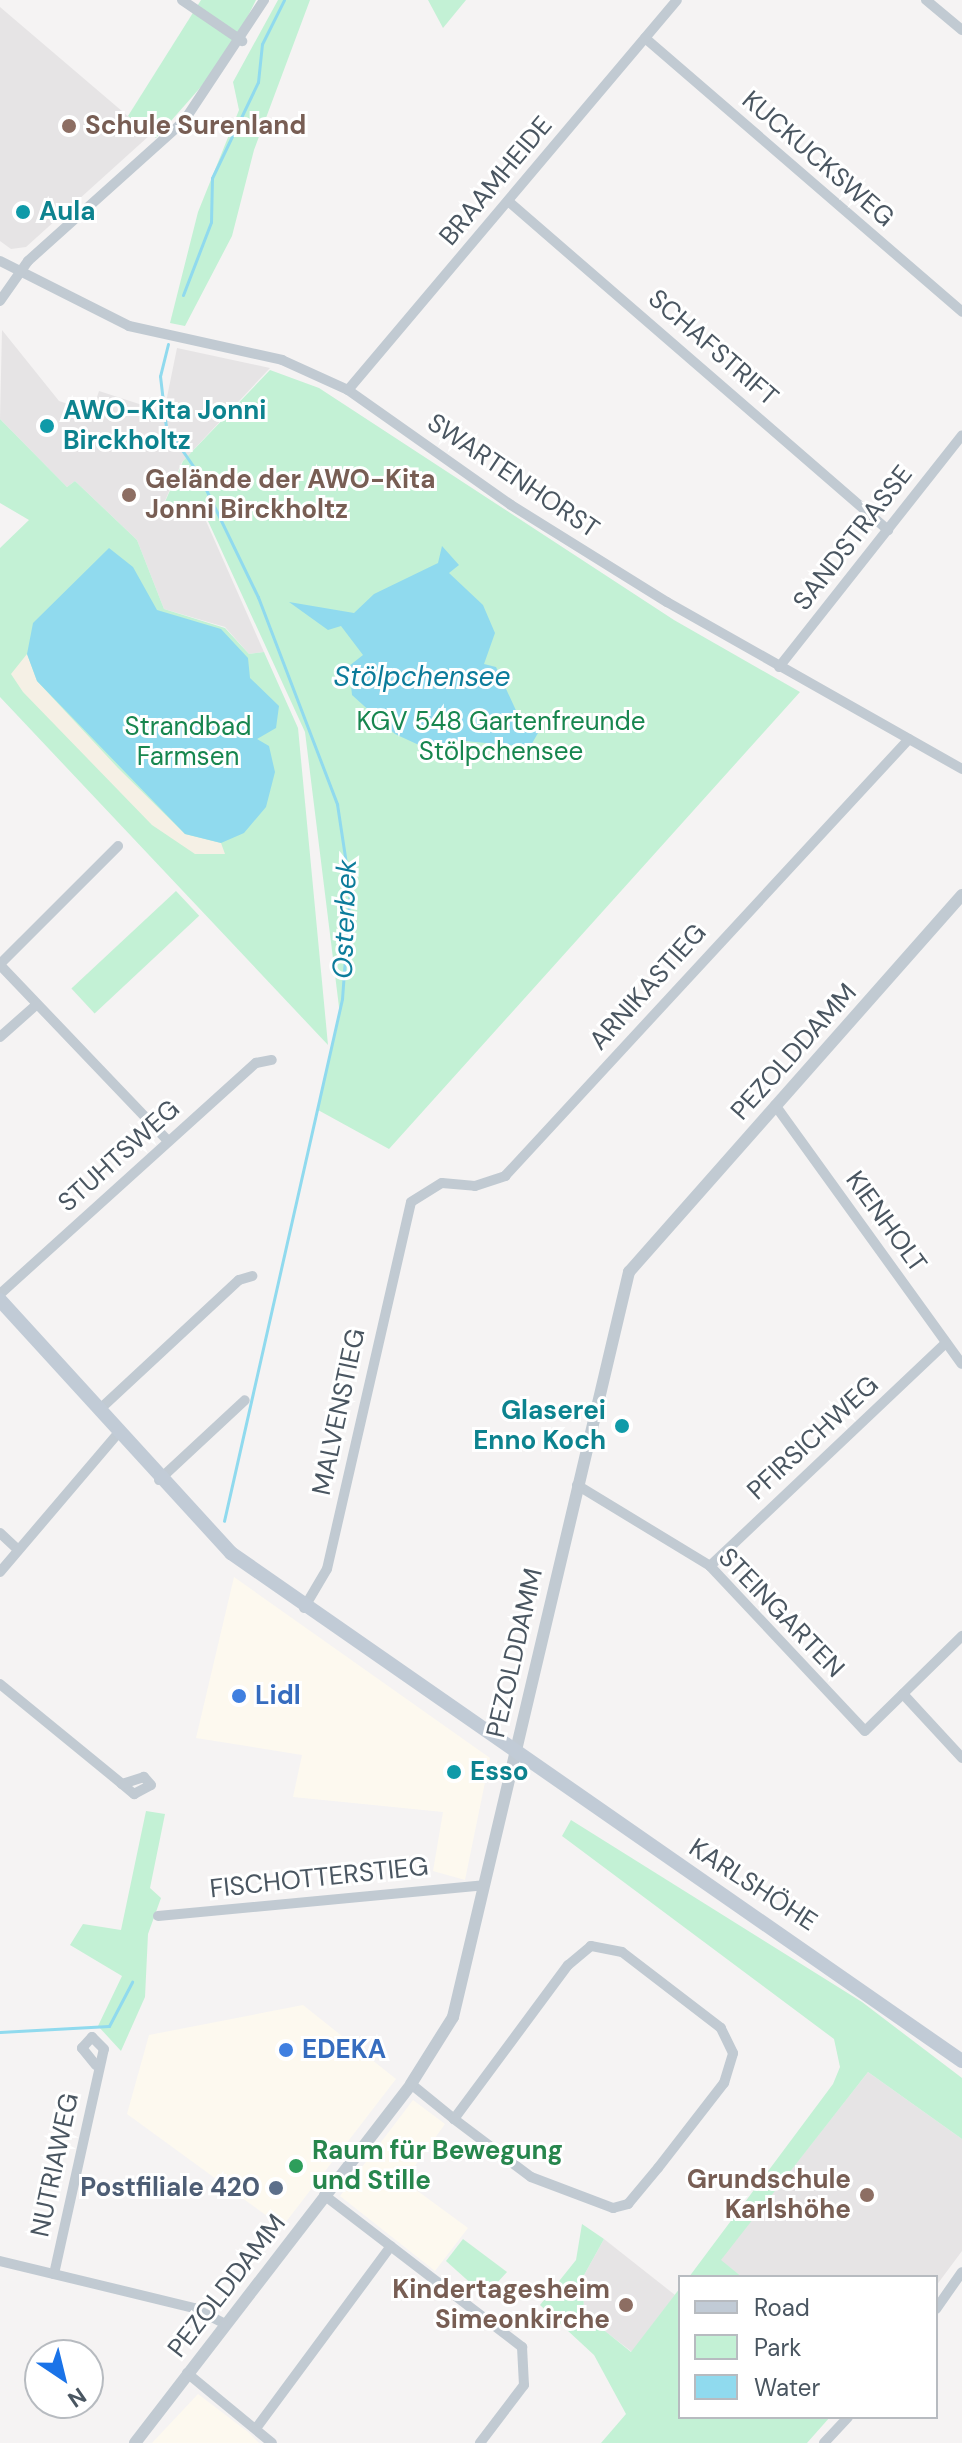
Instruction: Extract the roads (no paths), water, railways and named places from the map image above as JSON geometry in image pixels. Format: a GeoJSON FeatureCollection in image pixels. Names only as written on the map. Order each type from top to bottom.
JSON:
{"type":"FeatureCollection","features":[{"type":"Feature","properties":{"kind":"main road","name":"KARLSHÖHE"},"geometry":{"type":"LineString","coordinates":[[0,1297],[159,1480],[231,1553],[514,1755],[962,2061]]}},
{"type":"Feature","properties":{"kind":"street"},"geometry":{"type":"LineString","coordinates":[[182,0],[242,41]]}},
{"type":"Feature","properties":{"kind":"street"},"geometry":{"type":"LineString","coordinates":[[0,301],[19,273],[154,154],[242,41],[264,0]]}},
{"type":"Feature","properties":{"kind":"street","name":"BRAAMHEIDE"},"geometry":{"type":"LineString","coordinates":[[348,390],[677,0]]}},
{"type":"Feature","properties":{"kind":"street"},"geometry":{"type":"LineString","coordinates":[[926,0],[962,30]]}},
{"type":"Feature","properties":{"kind":"street","name":"KUCKUCKSWEG"},"geometry":{"type":"LineString","coordinates":[[645,38],[962,312]]}},
{"type":"Feature","properties":{"kind":"street","name":"SCHAFSTRIFT"},"geometry":{"type":"LineString","coordinates":[[508,201],[888,530]]}},
{"type":"Feature","properties":{"kind":"street","name":"SWARTENHORST"},"geometry":{"type":"LineString","coordinates":[[0,261],[129,326],[282,360],[348,390],[511,505],[779,667],[962,769]]}},
{"type":"Feature","properties":{"kind":"street","name":"SANDSTRASSE"},"geometry":{"type":"LineString","coordinates":[[779,667],[962,435]]}},
{"type":"Feature","properties":{"kind":"street","name":"ARNIKASTIEG"},"geometry":{"type":"LineString","coordinates":[[403,1220],[426,1190],[505,1176],[909,739]]}},
{"type":"Feature","properties":{"kind":"street"},"geometry":{"type":"LineString","coordinates":[[118,846],[0,964],[168,1141]]}},
{"type":"Feature","properties":{"kind":"street","name":"PEZOLDDAMM"},"geometry":{"type":"LineString","coordinates":[[135,2443],[411,2084],[453,2017],[629,1272],[962,895]]}},
{"type":"Feature","properties":{"kind":"street"},"geometry":{"type":"LineString","coordinates":[[0,1037],[36,1005]]}},
{"type":"Feature","properties":{"kind":"street","name":"STUHTSWEG"},"geometry":{"type":"LineString","coordinates":[[0,1297],[256,1063],[272,1060]]}},
{"type":"Feature","properties":{"kind":"street","name":"KIENHOLT"},"geometry":{"type":"LineString","coordinates":[[775,1105],[962,1364]]}},
{"type":"Feature","properties":{"kind":"street","name":"MALVENSTIEG"},"geometry":{"type":"LineString","coordinates":[[304,1608],[327,1569],[403,1220]]}},
{"type":"Feature","properties":{"kind":"street"},"geometry":{"type":"LineString","coordinates":[[99,1410],[239,1280],[252,1276]]}},
{"type":"Feature","properties":{"kind":"street","name":"PFIRSICHWEG"},"geometry":{"type":"LineString","coordinates":[[710,1566],[946,1343]]}},
{"type":"Feature","properties":{"kind":"street"},"geometry":{"type":"LineString","coordinates":[[159,1480],[245,1400]]}},
{"type":"Feature","properties":{"kind":"street"},"geometry":{"type":"LineString","coordinates":[[0,1572],[119,1432]]}},
{"type":"Feature","properties":{"kind":"street","name":"STEINGARTEN"},"geometry":{"type":"LineString","coordinates":[[577,1485],[710,1566],[865,1731],[903,1694]]}},
{"type":"Feature","properties":{"kind":"street"},"geometry":{"type":"LineString","coordinates":[[0,1533],[17,1549]]}},
{"type":"Feature","properties":{"kind":"street"},"geometry":{"type":"LineString","coordinates":[[962,1636],[903,1694],[962,1758]]}},
{"type":"Feature","properties":{"kind":"street"},"geometry":{"type":"LineString","coordinates":[[0,1684],[122,1784]]}},
{"type":"Feature","properties":{"kind":"street","name":"FISCHOTTERSTIEG"},"geometry":{"type":"LineString","coordinates":[[158,1916],[484,1885]]}},
{"type":"Feature","properties":{"kind":"street"},"geometry":{"type":"LineString","coordinates":[[411,2084],[454,2119],[531,2177],[613,2208],[628,2204],[724,2083],[733,2053],[721,2028],[622,1952],[591,1946],[569,1963],[454,2119]]}},
{"type":"Feature","properties":{"kind":"street","name":"NUTRIAWEG"},"geometry":{"type":"LineString","coordinates":[[54,2274],[96,2065]]}},
{"type":"Feature","properties":{"kind":"street"},"geometry":{"type":"LineString","coordinates":[[324,2195],[522,2347],[524,2385],[480,2443]]}},
{"type":"Feature","properties":{"kind":"street"},"geometry":{"type":"LineString","coordinates":[[257,2427],[391,2246]]}},
{"type":"Feature","properties":{"kind":"street"},"geometry":{"type":"LineString","coordinates":[[0,2261],[194,2308],[226,2324]]}},
{"type":"Feature","properties":{"kind":"street"},"geometry":{"type":"LineString","coordinates":[[938,2306],[962,2272]]}},
{"type":"Feature","properties":{"kind":"street"},"geometry":{"type":"LineString","coordinates":[[187,2373],[257,2427],[272,2443]]}},
{"type":"Feature","properties":{"kind":"street"},"geometry":{"type":"LineString","coordinates":[[824,2443],[846,2419]]}},
{"type":"Feature","properties":{"kind":"water","name":"Stölpchensee"},"geometry":{"type":"Polygon","coordinates":[[[442,546],[459,565],[449,573],[483,605],[495,633],[484,664],[496,667],[519,717],[538,733],[530,747],[454,740],[432,751],[395,734],[352,695],[349,666],[363,655],[341,626],[328,630],[289,602],[354,613],[374,594],[438,563],[442,546]]]}},
{"type":"Feature","properties":{"kind":"water"},"geometry":{"type":"Polygon","coordinates":[[[109,548],[133,567],[157,610],[221,629],[248,658],[250,678],[279,706],[276,728],[257,739],[269,746],[275,772],[266,807],[244,833],[221,843],[185,834],[37,681],[27,654],[33,623],[109,548]]]}},
{"type":"Feature","properties":{"kind":"waterway","name":"Osterbek"},"geometry":{"type":"LineString","coordinates":[[183,295],[211,222],[212,178],[258,82],[262,44],[284,0]]}},
{"type":"Feature","properties":{"kind":"waterway","name":"Osterbek"},"geometry":{"type":"LineString","coordinates":[[168,344],[160,376],[166,427],[198,473],[258,597],[337,804],[350,890],[342,999],[224,1521]]}},
{"type":"Feature","properties":{"kind":"waterway"},"geometry":{"type":"LineString","coordinates":[[0,2032],[109,2026],[132,1982]]}},
{"type":"Feature","properties":{"kind":"place","name":"Schule Surenland"},"geometry":{"type":"Point","coordinates":[69,126]}},
{"type":"Feature","properties":{"kind":"place","name":"Aula"},"geometry":{"type":"Point","coordinates":[23,212]}},
{"type":"Feature","properties":{"kind":"place","name":"AWO-Kita Jonni Birckholtz"},"geometry":{"type":"Point","coordinates":[47,426]}},
{"type":"Feature","properties":{"kind":"place","name":"Gelände der AWO-Kita Jonni Birckholtz"},"geometry":{"type":"Point","coordinates":[129,495]}},
{"type":"Feature","properties":{"kind":"place","name":"Glaserei Enno Koch"},"geometry":{"type":"Point","coordinates":[622,1426]}},
{"type":"Feature","properties":{"kind":"place","name":"Lidl"},"geometry":{"type":"Point","coordinates":[239,1696]}},
{"type":"Feature","properties":{"kind":"place","name":"Esso"},"geometry":{"type":"Point","coordinates":[454,1772]}},
{"type":"Feature","properties":{"kind":"place","name":"EDEKA"},"geometry":{"type":"Point","coordinates":[286,2050]}},
{"type":"Feature","properties":{"kind":"place","name":"Raum für Bewegung und Stille"},"geometry":{"type":"Point","coordinates":[296,2166]}},
{"type":"Feature","properties":{"kind":"place","name":"Postfiliale 420"},"geometry":{"type":"Point","coordinates":[276,2188]}},
{"type":"Feature","properties":{"kind":"place","name":"Grundschule Karlshöhe"},"geometry":{"type":"Point","coordinates":[867,2195]}},
{"type":"Feature","properties":{"kind":"place","name":"Kindertagesheim Simeonkirche"},"geometry":{"type":"Point","coordinates":[626,2305]}},
{"type":"Feature","properties":{"kind":"park label","name":"KGV 548 Gartenfreunde Stölpchensee"},"geometry":{"type":"Point","coordinates":[501,737]}},
{"type":"Feature","properties":{"kind":"park label","name":"Strandbad Farmsen"},"geometry":{"type":"Point","coordinates":[188,742]}}]}
